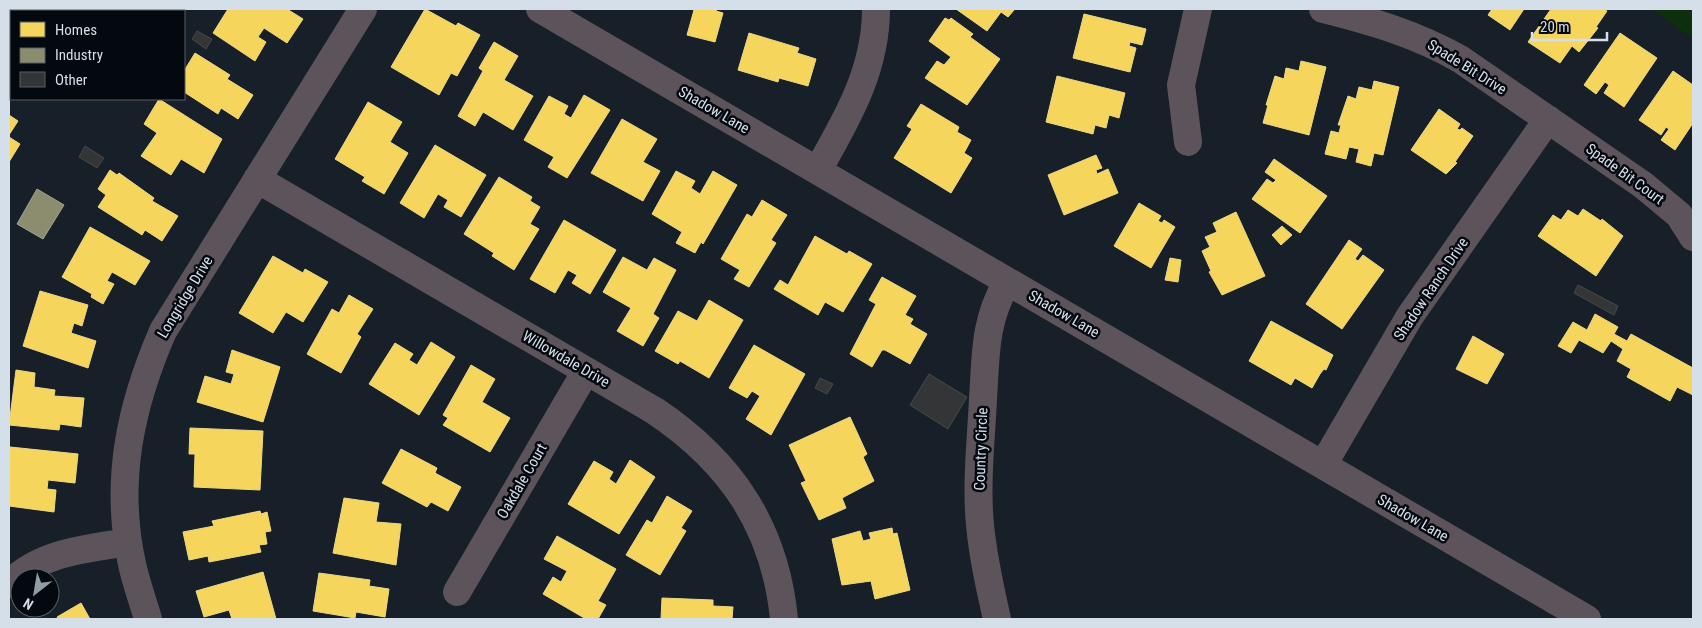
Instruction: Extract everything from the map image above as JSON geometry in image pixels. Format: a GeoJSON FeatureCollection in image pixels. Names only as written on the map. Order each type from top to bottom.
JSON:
{"type":"FeatureCollection","features":[{"type":"Feature","properties":{"kind":"street","name":"Longridge Drive"},"geometry":{"type":"LineString","coordinates":[[148,619],[128,542],[125,510],[125,464],[132,418],[145,372],[163,331],[363,9]]}},
{"type":"Feature","properties":{"kind":"street","name":"Shadow Lane"},"geometry":{"type":"LineString","coordinates":[[540,9],[1587,619]]}},
{"type":"Feature","properties":{"kind":"street"},"geometry":{"type":"LineString","coordinates":[[818,170],[855,104],[869,66],[876,25],[876,9]]}},
{"type":"Feature","properties":{"kind":"street"},"geometry":{"type":"LineString","coordinates":[[1188,142],[1181,85],[1198,9]]}},
{"type":"Feature","properties":{"kind":"street","name":"Spade Bit Drive"},"geometry":{"type":"LineString","coordinates":[[1323,9],[1402,31],[1431,43],[1460,59],[1548,119]]}},
{"type":"Feature","properties":{"kind":"street","name":"Spade Bit Court"},"geometry":{"type":"LineString","coordinates":[[1548,119],[1643,185],[1679,215],[1693,237]]}},
{"type":"Feature","properties":{"kind":"street","name":"Shadow Ranch Drive"},"geometry":{"type":"LineString","coordinates":[[1323,465],[1410,316],[1548,119]]}},
{"type":"Feature","properties":{"kind":"street","name":"Willowdale Drive"},"geometry":{"type":"LineString","coordinates":[[257,179],[586,371],[681,429],[709,453],[736,485],[757,518],[772,554],[781,592],[784,619]]}},
{"type":"Feature","properties":{"kind":"street","name":"Country Circle"},"geometry":{"type":"LineString","coordinates":[[997,619],[987,579],[980,525],[979,473],[988,328],[996,302],[1008,282]]}},
{"type":"Feature","properties":{"kind":"street","name":"Oakdale Court"},"geometry":{"type":"LineString","coordinates":[[457,592],[586,371]]}},
{"type":"Feature","properties":{"kind":"street"},"geometry":{"type":"LineString","coordinates":[[9,584],[17,576],[40,561],[64,552],[128,542]]}},
{"type":"Feature","properties":{"kind":"green space"},"geometry":{"type":"Polygon","coordinates":[[[1652,9],[1693,9],[1693,39],[1652,9]]]}},
{"type":"Feature","properties":{"kind":"building: Homes"},"geometry":{"type":"Polygon","coordinates":[[[9,9],[18,9],[10,10],[9,72],[9,9]]]}},
{"type":"Feature","properties":{"kind":"building: Homes"},"geometry":{"type":"Polygon","coordinates":[[[228,9],[287,9],[303,19],[287,43],[264,28],[258,37],[266,42],[255,61],[213,33],[228,9]]]}},
{"type":"Feature","properties":{"kind":"building: Homes"},"geometry":{"type":"Polygon","coordinates":[[[425,9],[456,26],[458,23],[480,35],[457,76],[451,73],[439,95],[391,67],[425,9]]]}},
{"type":"Feature","properties":{"kind":"building: Homes"},"geometry":{"type":"Polygon","coordinates":[[[690,9],[717,9],[716,11],[723,13],[715,42],[687,35],[694,10],[690,9]]]}},
{"type":"Feature","properties":{"kind":"building: Homes"},"geometry":{"type":"Polygon","coordinates":[[[956,9],[1015,9],[1008,17],[1001,12],[987,31],[956,9]]]}},
{"type":"Feature","properties":{"kind":"building: Homes"},"geometry":{"type":"Polygon","coordinates":[[[1492,9],[1524,9],[1510,30],[1488,15],[1492,9]]]}},
{"type":"Feature","properties":{"kind":"building: Homes"},"geometry":{"type":"Polygon","coordinates":[[[1551,9],[1603,9],[1607,11],[1596,27],[1598,28],[1579,52],[1572,46],[1560,63],[1528,42],[1551,9]]]}},
{"type":"Feature","properties":{"kind":"building: Homes"},"geometry":{"type":"Polygon","coordinates":[[[1084,14],[1146,29],[1142,45],[1130,42],[1129,46],[1136,48],[1130,72],[1073,58],[1084,14]]]}},
{"type":"Feature","properties":{"kind":"building: Homes"},"geometry":{"type":"Polygon","coordinates":[[[945,18],[949,20],[951,18],[973,34],[970,37],[1000,59],[967,105],[925,78],[937,61],[944,65],[951,57],[929,41],[945,18]]]}},
{"type":"Feature","properties":{"kind":"building: Homes"},"geometry":{"type":"Polygon","coordinates":[[[749,33],[799,48],[797,53],[816,59],[808,86],[779,78],[778,82],[738,70],[749,33]]]}},
{"type":"Feature","properties":{"kind":"building: Homes"},"geometry":{"type":"Polygon","coordinates":[[[1620,33],[1657,58],[1624,107],[1604,93],[1609,85],[1605,82],[1596,94],[1584,85],[1620,33]]]}},
{"type":"Feature","properties":{"kind":"building: Homes"},"geometry":{"type":"Polygon","coordinates":[[[494,42],[518,56],[504,80],[533,96],[513,130],[483,112],[475,126],[458,116],[483,71],[479,68],[494,42]]]}},
{"type":"Feature","properties":{"kind":"building: Homes"},"geometry":{"type":"Polygon","coordinates":[[[195,53],[230,75],[227,79],[253,95],[238,119],[221,108],[218,114],[185,93],[185,69],[195,53]]]}},
{"type":"Feature","properties":{"kind":"building: Homes"},"geometry":{"type":"Polygon","coordinates":[[[1301,61],[1326,67],[1309,135],[1263,123],[1268,105],[1266,105],[1275,76],[1284,79],[1286,68],[1299,71],[1301,61]]]}},
{"type":"Feature","properties":{"kind":"building: Homes"},"geometry":{"type":"Polygon","coordinates":[[[1673,71],[1693,85],[1693,123],[1675,150],[1661,140],[1669,129],[1666,127],[1661,135],[1639,120],[1673,71]]]}},
{"type":"Feature","properties":{"kind":"building: Homes"},"geometry":{"type":"Polygon","coordinates":[[[1057,76],[1125,93],[1119,118],[1109,115],[1106,128],[1095,125],[1093,134],[1046,122],[1057,76]]]}},
{"type":"Feature","properties":{"kind":"building: Homes"},"geometry":{"type":"Polygon","coordinates":[[[1374,81],[1399,87],[1383,155],[1374,153],[1371,166],[1356,162],[1359,149],[1349,147],[1346,159],[1325,154],[1331,131],[1339,133],[1341,125],[1338,125],[1348,96],[1356,99],[1359,87],[1372,90],[1374,81]]]}},
{"type":"Feature","properties":{"kind":"building: Homes"},"geometry":{"type":"Polygon","coordinates":[[[584,95],[610,110],[567,178],[548,167],[554,157],[524,140],[549,96],[568,106],[564,114],[571,118],[584,95]]]}},
{"type":"Feature","properties":{"kind":"building: Homes"},"geometry":{"type":"Polygon","coordinates":[[[158,100],[161,100],[222,139],[204,173],[181,159],[171,175],[141,156],[157,133],[144,124],[158,100]]]}},
{"type":"Feature","properties":{"kind":"building: Homes"},"geometry":{"type":"Polygon","coordinates":[[[368,102],[402,122],[390,142],[408,153],[384,194],[362,181],[365,177],[335,159],[368,102]]]}},
{"type":"Feature","properties":{"kind":"building: Homes"},"geometry":{"type":"Polygon","coordinates":[[[921,104],[959,127],[957,132],[971,140],[964,153],[972,158],[951,193],[894,158],[912,129],[907,126],[921,104]]]}},
{"type":"Feature","properties":{"kind":"building: Homes"},"geometry":{"type":"Polygon","coordinates":[[[1439,109],[1460,124],[1457,129],[1460,130],[1462,128],[1473,136],[1455,162],[1457,163],[1446,174],[1411,150],[1439,109]]]}},
{"type":"Feature","properties":{"kind":"building: Homes"},"geometry":{"type":"Polygon","coordinates":[[[9,115],[18,121],[9,135],[9,115]]]}},
{"type":"Feature","properties":{"kind":"building: Homes"},"geometry":{"type":"Polygon","coordinates":[[[622,119],[657,139],[643,162],[660,171],[643,201],[591,173],[622,119]]]}},
{"type":"Feature","properties":{"kind":"building: Homes"},"geometry":{"type":"Polygon","coordinates":[[[9,137],[20,144],[9,162],[9,137]]]}},
{"type":"Feature","properties":{"kind":"building: Homes"},"geometry":{"type":"Polygon","coordinates":[[[435,145],[486,175],[461,217],[444,207],[448,200],[438,194],[424,218],[400,203],[435,145]]]}},
{"type":"Feature","properties":{"kind":"building: Homes"},"geometry":{"type":"Polygon","coordinates":[[[1096,155],[1102,168],[1096,170],[1097,174],[1108,169],[1118,193],[1064,215],[1048,175],[1096,155]]]}},
{"type":"Feature","properties":{"kind":"building: Homes"},"geometry":{"type":"Polygon","coordinates":[[[1274,159],[1327,196],[1300,233],[1252,199],[1267,179],[1273,183],[1276,180],[1265,172],[1274,159]]]}},
{"type":"Feature","properties":{"kind":"building: Homes"},"geometry":{"type":"Polygon","coordinates":[[[110,170],[117,175],[119,173],[154,198],[152,201],[178,216],[162,241],[145,230],[142,235],[98,207],[106,195],[98,189],[110,170]]]}},
{"type":"Feature","properties":{"kind":"building: Homes"},"geometry":{"type":"Polygon","coordinates":[[[676,171],[695,181],[691,188],[700,194],[713,171],[737,185],[703,244],[701,242],[695,253],[676,243],[682,232],[652,214],[676,171]]]}},
{"type":"Feature","properties":{"kind":"building: Homes"},"geometry":{"type":"Polygon","coordinates":[[[499,177],[532,197],[530,201],[540,207],[530,224],[539,229],[514,270],[492,256],[494,253],[464,234],[499,177]]]}},
{"type":"Feature","properties":{"kind":"building: Homes"},"geometry":{"type":"Polygon","coordinates":[[[762,200],[787,215],[771,240],[776,243],[749,287],[734,279],[740,270],[721,259],[747,214],[752,217],[762,200]]]}},
{"type":"Feature","properties":{"kind":"building: Homes"},"geometry":{"type":"Polygon","coordinates":[[[1139,203],[1161,216],[1158,221],[1162,223],[1164,220],[1175,227],[1151,268],[1114,246],[1139,203]]]}},
{"type":"Feature","properties":{"kind":"building: Homes"},"geometry":{"type":"Polygon","coordinates":[[[1583,209],[1601,221],[1602,219],[1623,236],[1596,276],[1538,236],[1553,215],[1561,220],[1568,210],[1578,216],[1583,209]]]}},
{"type":"Feature","properties":{"kind":"building: Homes"},"geometry":{"type":"Polygon","coordinates":[[[1236,212],[1265,276],[1222,295],[1209,272],[1211,271],[1202,251],[1210,247],[1205,237],[1217,232],[1213,223],[1236,212]]]}},
{"type":"Feature","properties":{"kind":"building: Homes"},"geometry":{"type":"Polygon","coordinates":[[[564,220],[616,250],[590,294],[572,283],[577,275],[568,270],[555,293],[530,279],[564,220]]]}},
{"type":"Feature","properties":{"kind":"building: Homes"},"geometry":{"type":"Polygon","coordinates":[[[1282,226],[1292,235],[1281,245],[1272,235],[1282,226]]]}},
{"type":"Feature","properties":{"kind":"building: Homes"},"geometry":{"type":"Polygon","coordinates":[[[90,227],[150,261],[135,285],[112,272],[107,281],[114,284],[103,304],[91,297],[92,294],[62,277],[90,227]]]}},
{"type":"Feature","properties":{"kind":"building: Homes"},"geometry":{"type":"Polygon","coordinates":[[[815,236],[847,254],[849,251],[872,264],[843,312],[825,302],[818,315],[774,289],[780,280],[788,285],[815,236]]]}},
{"type":"Feature","properties":{"kind":"building: Homes"},"geometry":{"type":"Polygon","coordinates":[[[1349,240],[1362,249],[1355,259],[1358,261],[1363,255],[1384,270],[1342,329],[1306,304],[1349,240]]]}},
{"type":"Feature","properties":{"kind":"building: Homes"},"geometry":{"type":"Polygon","coordinates":[[[273,256],[303,273],[305,269],[328,282],[303,322],[286,312],[273,333],[239,313],[273,256]]]}},
{"type":"Feature","properties":{"kind":"building: Homes"},"geometry":{"type":"Polygon","coordinates":[[[623,257],[647,270],[654,258],[676,270],[653,314],[659,318],[643,346],[617,331],[631,308],[603,292],[623,257]]]}},
{"type":"Feature","properties":{"kind":"building: Homes"},"geometry":{"type":"Polygon","coordinates":[[[1170,258],[1181,260],[1178,282],[1165,280],[1170,258]]]}},
{"type":"Feature","properties":{"kind":"building: Homes"},"geometry":{"type":"Polygon","coordinates":[[[882,277],[916,296],[905,315],[913,319],[910,324],[927,334],[910,364],[885,350],[882,350],[872,367],[850,354],[876,304],[869,300],[882,277]]]}},
{"type":"Feature","properties":{"kind":"building: Homes"},"geometry":{"type":"Polygon","coordinates":[[[40,291],[88,305],[82,326],[74,323],[71,333],[96,341],[88,368],[23,346],[40,291]]]}},
{"type":"Feature","properties":{"kind":"building: Homes"},"geometry":{"type":"Polygon","coordinates":[[[349,295],[373,309],[357,334],[361,337],[341,373],[307,354],[332,309],[339,313],[349,295]]]}},
{"type":"Feature","properties":{"kind":"building: Homes"},"geometry":{"type":"Polygon","coordinates":[[[709,300],[743,320],[709,378],[680,361],[678,364],[655,351],[678,311],[697,321],[709,300]]]}},
{"type":"Feature","properties":{"kind":"building: Homes"},"geometry":{"type":"Polygon","coordinates":[[[1595,314],[1618,327],[1614,334],[1627,341],[1631,334],[1693,368],[1693,395],[1677,387],[1670,401],[1627,377],[1631,369],[1617,361],[1623,349],[1611,341],[1603,353],[1579,340],[1571,353],[1558,346],[1573,322],[1587,330],[1595,314]]]}},
{"type":"Feature","properties":{"kind":"building: Homes"},"geometry":{"type":"Polygon","coordinates":[[[1271,321],[1333,355],[1326,370],[1324,369],[1320,374],[1312,388],[1295,378],[1291,385],[1249,361],[1271,321]]]}},
{"type":"Feature","properties":{"kind":"building: Homes"},"geometry":{"type":"Polygon","coordinates":[[[1473,336],[1504,354],[1487,384],[1456,369],[1473,336]]]}},
{"type":"Feature","properties":{"kind":"building: Homes"},"geometry":{"type":"Polygon","coordinates":[[[431,342],[455,357],[419,415],[369,384],[395,343],[413,354],[409,360],[417,365],[431,342]]]}},
{"type":"Feature","properties":{"kind":"building: Homes"},"geometry":{"type":"Polygon","coordinates":[[[754,345],[805,374],[771,435],[746,419],[760,396],[752,391],[747,398],[729,388],[754,345]]]}},
{"type":"Feature","properties":{"kind":"building: Homes"},"geometry":{"type":"Polygon","coordinates":[[[232,350],[280,367],[263,422],[197,402],[205,376],[231,384],[234,374],[226,372],[232,350]]]}},
{"type":"Feature","properties":{"kind":"building: Homes"},"geometry":{"type":"Polygon","coordinates":[[[471,365],[495,379],[482,402],[510,418],[490,452],[443,425],[448,418],[443,415],[471,365]]]}},
{"type":"Feature","properties":{"kind":"building: Homes"},"geometry":{"type":"Polygon","coordinates":[[[16,370],[35,373],[34,387],[55,390],[54,396],[84,398],[81,427],[60,424],[59,430],[9,425],[16,370]]]}},
{"type":"Feature","properties":{"kind":"building: Homes"},"geometry":{"type":"Polygon","coordinates":[[[850,417],[867,454],[863,457],[874,481],[842,498],[846,508],[819,520],[801,483],[806,481],[789,445],[850,417]]]}},
{"type":"Feature","properties":{"kind":"building: Homes"},"geometry":{"type":"Polygon","coordinates":[[[190,428],[263,431],[260,490],[194,487],[195,454],[189,454],[190,428]]]}},
{"type":"Feature","properties":{"kind":"building: Homes"},"geometry":{"type":"Polygon","coordinates":[[[10,447],[78,454],[75,483],[48,480],[47,489],[56,490],[54,512],[9,506],[10,447]]]}},
{"type":"Feature","properties":{"kind":"building: Homes"},"geometry":{"type":"Polygon","coordinates":[[[401,449],[437,468],[435,473],[461,487],[448,511],[431,502],[427,507],[382,483],[401,449]]]}},
{"type":"Feature","properties":{"kind":"building: Homes"},"geometry":{"type":"Polygon","coordinates":[[[630,460],[655,477],[619,534],[568,504],[594,461],[613,472],[609,479],[616,484],[630,460]]]}},
{"type":"Feature","properties":{"kind":"building: Homes"},"geometry":{"type":"Polygon","coordinates":[[[667,496],[692,511],[681,528],[686,531],[660,575],[626,555],[647,520],[652,523],[667,496]]]}},
{"type":"Feature","properties":{"kind":"building: Homes"},"geometry":{"type":"Polygon","coordinates":[[[344,498],[379,503],[376,522],[401,524],[396,565],[333,553],[344,498]]]}},
{"type":"Feature","properties":{"kind":"building: Homes"},"geometry":{"type":"Polygon","coordinates":[[[260,511],[261,514],[267,512],[271,531],[265,532],[267,544],[259,545],[261,552],[209,562],[208,556],[189,560],[183,532],[214,526],[212,521],[260,511]]]}},
{"type":"Feature","properties":{"kind":"building: Homes"},"geometry":{"type":"Polygon","coordinates":[[[892,528],[893,534],[897,533],[910,590],[875,599],[871,581],[842,585],[832,539],[860,531],[863,541],[871,539],[869,533],[892,528]]]}},
{"type":"Feature","properties":{"kind":"building: Homes"},"geometry":{"type":"Polygon","coordinates":[[[557,536],[616,569],[598,601],[606,605],[598,619],[586,619],[543,594],[553,577],[561,582],[567,571],[544,559],[557,536]]]}},
{"type":"Feature","properties":{"kind":"building: Homes"},"geometry":{"type":"Polygon","coordinates":[[[263,572],[276,619],[232,619],[229,610],[204,617],[196,591],[263,572]]]}},
{"type":"Feature","properties":{"kind":"building: Homes"},"geometry":{"type":"Polygon","coordinates":[[[319,573],[370,580],[369,586],[389,589],[385,617],[356,612],[355,618],[313,611],[319,573]]]}},
{"type":"Feature","properties":{"kind":"building: Homes"},"geometry":{"type":"Polygon","coordinates":[[[662,598],[713,600],[713,606],[733,607],[732,619],[661,619],[662,598]]]}},
{"type":"Feature","properties":{"kind":"building: Homes"},"geometry":{"type":"Polygon","coordinates":[[[81,603],[90,619],[58,619],[60,615],[81,603]]]}},
{"type":"Feature","properties":{"kind":"building: Industry"},"geometry":{"type":"Polygon","coordinates":[[[37,189],[64,205],[43,239],[17,224],[37,189]]]}},
{"type":"Feature","properties":{"kind":"building: Other"},"geometry":{"type":"Polygon","coordinates":[[[197,31],[212,39],[206,49],[192,39],[197,31]]]}},
{"type":"Feature","properties":{"kind":"building: Other"},"geometry":{"type":"Polygon","coordinates":[[[85,146],[104,158],[97,168],[79,157],[85,146]]]}},
{"type":"Feature","properties":{"kind":"building: Other"},"geometry":{"type":"Polygon","coordinates":[[[1578,285],[1618,306],[1614,315],[1574,293],[1578,285]]]}},
{"type":"Feature","properties":{"kind":"building: Other"},"geometry":{"type":"Polygon","coordinates":[[[929,374],[967,397],[948,429],[910,405],[929,374]]]}},
{"type":"Feature","properties":{"kind":"building: Other"},"geometry":{"type":"Polygon","coordinates":[[[820,378],[833,384],[827,394],[815,388],[820,378]]]}}]}
